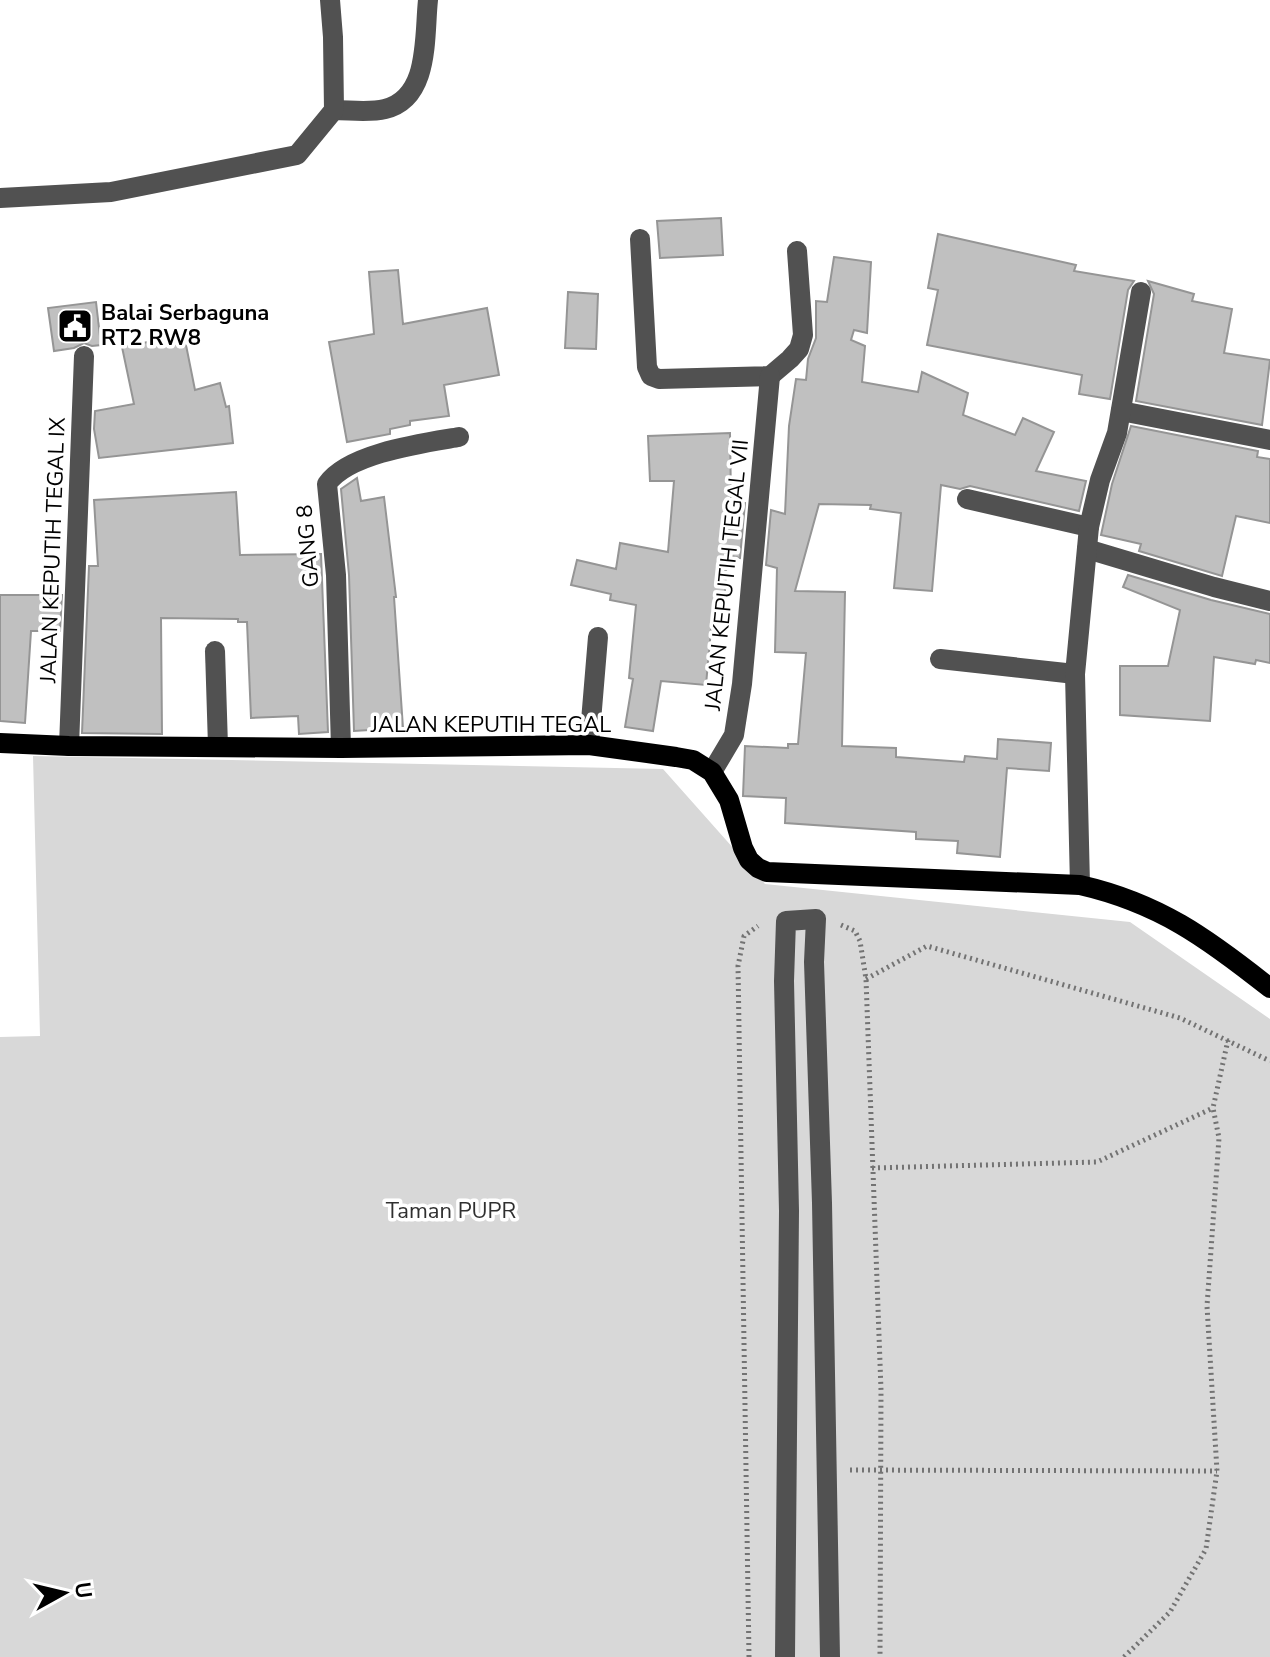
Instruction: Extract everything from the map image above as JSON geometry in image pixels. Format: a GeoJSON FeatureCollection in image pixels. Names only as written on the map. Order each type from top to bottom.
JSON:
{"type":"FeatureCollection","features":[{"type":"Feature","properties":{"kind":"main road","name":"JALAN KEPUTIH TEGAL"},"geometry":{"type":"LineString","coordinates":[[0,743],[341,748],[589,745],[693,760],[712,772]]}},
{"type":"Feature","properties":{"kind":"main road"},"geometry":{"type":"LineString","coordinates":[[712,772],[729,800],[749,860],[767,872],[1080,885],[1118,894],[1190,928],[1270,988]]}},
{"type":"Feature","properties":{"kind":"street"},"geometry":{"type":"LineString","coordinates":[[0,198],[111,192],[297,155],[334,110],[330,0]]}},
{"type":"Feature","properties":{"kind":"street"},"geometry":{"type":"LineString","coordinates":[[334,110],[382,110],[405,99],[414,90],[420,72],[428,0]]}},
{"type":"Feature","properties":{"kind":"street"},"geometry":{"type":"LineString","coordinates":[[640,239],[647,367],[651,376],[659,379],[770,376],[799,349],[803,335],[797,251]]}},
{"type":"Feature","properties":{"kind":"street"},"geometry":{"type":"LineString","coordinates":[[1080,885],[1075,674],[1089,527],[1121,411],[1141,292]]}},
{"type":"Feature","properties":{"kind":"street","name":"JALAN KEPUTIH TEGAL IX"},"geometry":{"type":"LineString","coordinates":[[69,746],[84,356]]}},
{"type":"Feature","properties":{"kind":"street","name":"JALAN KEPUTIH TEGAL VII"},"geometry":{"type":"LineString","coordinates":[[712,772],[734,735],[742,684],[770,376]]}},
{"type":"Feature","properties":{"kind":"street"},"geometry":{"type":"LineString","coordinates":[[1121,411],[1270,440]]}},
{"type":"Feature","properties":{"kind":"street","name":"GANG 8"},"geometry":{"type":"LineString","coordinates":[[341,748],[336,575],[327,484],[333,476],[379,452],[459,437]]}},
{"type":"Feature","properties":{"kind":"street"},"geometry":{"type":"LineString","coordinates":[[967,499],[1089,527]]}},
{"type":"Feature","properties":{"kind":"street"},"geometry":{"type":"LineString","coordinates":[[1087,549],[1270,601]]}},
{"type":"Feature","properties":{"kind":"street"},"geometry":{"type":"LineString","coordinates":[[589,745],[598,637]]}},
{"type":"Feature","properties":{"kind":"street"},"geometry":{"type":"LineString","coordinates":[[215,651],[218,746]]}},
{"type":"Feature","properties":{"kind":"street"},"geometry":{"type":"LineString","coordinates":[[940,659],[1075,674]]}},
{"type":"Feature","properties":{"kind":"street"},"geometry":{"type":"LineString","coordinates":[[785,1657],[789,1211],[784,981],[786,921],[816,919],[814,962],[822,1203],[830,1657]]}},
{"type":"Feature","properties":{"kind":"street"},"geometry":{"type":"LineString","coordinates":[[789,1211],[822,1203]]}},
{"type":"Feature","properties":{"kind":"path"},"geometry":{"type":"LineString","coordinates":[[816,919],[855,931],[860,941],[866,979],[881,1390],[880,1657]]}},
{"type":"Feature","properties":{"kind":"path"},"geometry":{"type":"LineString","coordinates":[[749,1657],[738,966],[744,936],[764,923],[786,921]]}},
{"type":"Feature","properties":{"kind":"path"},"geometry":{"type":"LineString","coordinates":[[866,979],[927,946],[1180,1018],[1270,1061]]}},
{"type":"Feature","properties":{"kind":"path"},"geometry":{"type":"LineString","coordinates":[[1124,1657],[1170,1612],[1206,1549],[1217,1471],[1207,1306],[1219,1138],[1213,1108],[1228,1040]]}},
{"type":"Feature","properties":{"kind":"path"},"geometry":{"type":"LineString","coordinates":[[872,1168],[1097,1162],[1213,1108]]}},
{"type":"Feature","properties":{"kind":"path"},"geometry":{"type":"LineString","coordinates":[[827,1470],[1217,1471]]}},
{"type":"Feature","properties":{"kind":"green space","name":"Taman PUPR"},"geometry":{"type":"Polygon","coordinates":[[[33,756],[663,769],[765,884],[1130,922],[1270,1019],[1270,1657],[0,1657],[0,1037],[40,1036],[33,756]]]}},
{"type":"Feature","properties":{"kind":"building"},"geometry":{"type":"Polygon","coordinates":[[[721,218],[723,255],[660,258],[657,221],[721,218]]]}},
{"type":"Feature","properties":{"kind":"building"},"geometry":{"type":"Polygon","coordinates":[[[938,234],[1076,265],[1074,271],[1134,281],[1128,290],[1110,399],[1079,394],[1082,375],[927,345],[938,290],[928,288],[938,234]]]}},
{"type":"Feature","properties":{"kind":"building"},"geometry":{"type":"Polygon","coordinates":[[[834,257],[871,262],[867,333],[854,330],[851,340],[865,346],[862,382],[918,392],[922,372],[968,393],[963,415],[1015,435],[1023,418],[1054,432],[1036,471],[1086,481],[1079,511],[970,486],[960,489],[941,485],[932,591],[894,588],[901,513],[870,509],[871,505],[819,504],[795,591],[845,592],[842,746],[896,748],[896,757],[964,762],[965,756],[997,759],[998,739],[1051,743],[1049,771],[1007,768],[1000,857],[957,853],[958,841],[916,839],[916,832],[785,823],[786,798],[743,796],[745,746],[788,748],[788,744],[798,744],[806,653],[775,652],[777,568],[766,565],[771,510],[785,514],[789,426],[796,379],[806,380],[808,359],[816,338],[816,301],[827,302],[834,257]]]}},
{"type":"Feature","properties":{"kind":"building"},"geometry":{"type":"Polygon","coordinates":[[[398,270],[403,324],[487,308],[499,375],[444,385],[449,416],[410,421],[410,425],[390,429],[390,434],[347,442],[329,342],[374,334],[369,272],[398,270]]]}},
{"type":"Feature","properties":{"kind":"building"},"geometry":{"type":"Polygon","coordinates":[[[1148,281],[1194,294],[1192,301],[1232,309],[1224,353],[1270,360],[1262,425],[1136,401],[1154,294],[1148,281]]]}},
{"type":"Feature","properties":{"kind":"building"},"geometry":{"type":"Polygon","coordinates":[[[568,292],[598,294],[596,349],[565,348],[568,292]]]}},
{"type":"Feature","properties":{"kind":"building","name":"Balai Serbaguna RT2 RW8"},"geometry":{"type":"Polygon","coordinates":[[[96,302],[101,345],[84,343],[54,351],[48,308],[96,302]]]}},
{"type":"Feature","properties":{"kind":"building"},"geometry":{"type":"Polygon","coordinates":[[[184,335],[195,390],[220,383],[226,407],[229,406],[233,443],[99,458],[94,429],[95,411],[134,404],[122,347],[184,335]]]}},
{"type":"Feature","properties":{"kind":"building"},"geometry":{"type":"Polygon","coordinates":[[[1131,426],[1258,451],[1257,457],[1270,459],[1270,523],[1236,516],[1222,576],[1139,551],[1141,544],[1101,535],[1112,484],[1131,426]]]}},
{"type":"Feature","properties":{"kind":"building"},"geometry":{"type":"Polygon","coordinates":[[[730,433],[731,499],[745,503],[740,558],[727,555],[724,608],[713,607],[706,685],[661,681],[653,731],[625,727],[633,679],[629,678],[636,605],[610,600],[611,594],[571,585],[577,560],[616,569],[620,543],[668,552],[674,481],[650,481],[648,436],[730,433]]]}},
{"type":"Feature","properties":{"kind":"building"},"geometry":{"type":"Polygon","coordinates":[[[357,478],[361,501],[384,497],[396,597],[403,728],[354,731],[349,575],[341,489],[357,478]]]}},
{"type":"Feature","properties":{"kind":"building"},"geometry":{"type":"Polygon","coordinates":[[[236,492],[240,555],[321,554],[328,732],[299,734],[298,716],[251,718],[247,622],[238,622],[238,619],[161,618],[162,734],[82,733],[89,566],[98,566],[94,500],[236,492]]]}},
{"type":"Feature","properties":{"kind":"building"},"geometry":{"type":"Polygon","coordinates":[[[1128,575],[1270,614],[1270,663],[1256,660],[1255,664],[1214,657],[1210,721],[1120,715],[1120,666],[1168,666],[1180,610],[1123,587],[1128,575]]]}},
{"type":"Feature","properties":{"kind":"building"},"geometry":{"type":"Polygon","coordinates":[[[0,595],[62,595],[60,631],[31,631],[25,723],[0,721],[0,595]]]}},
{"type":"Feature","properties":{"kind":"place","name":"Balai Serbaguna RT2 RW8"},"geometry":{"type":"Point","coordinates":[75,326]}}]}
